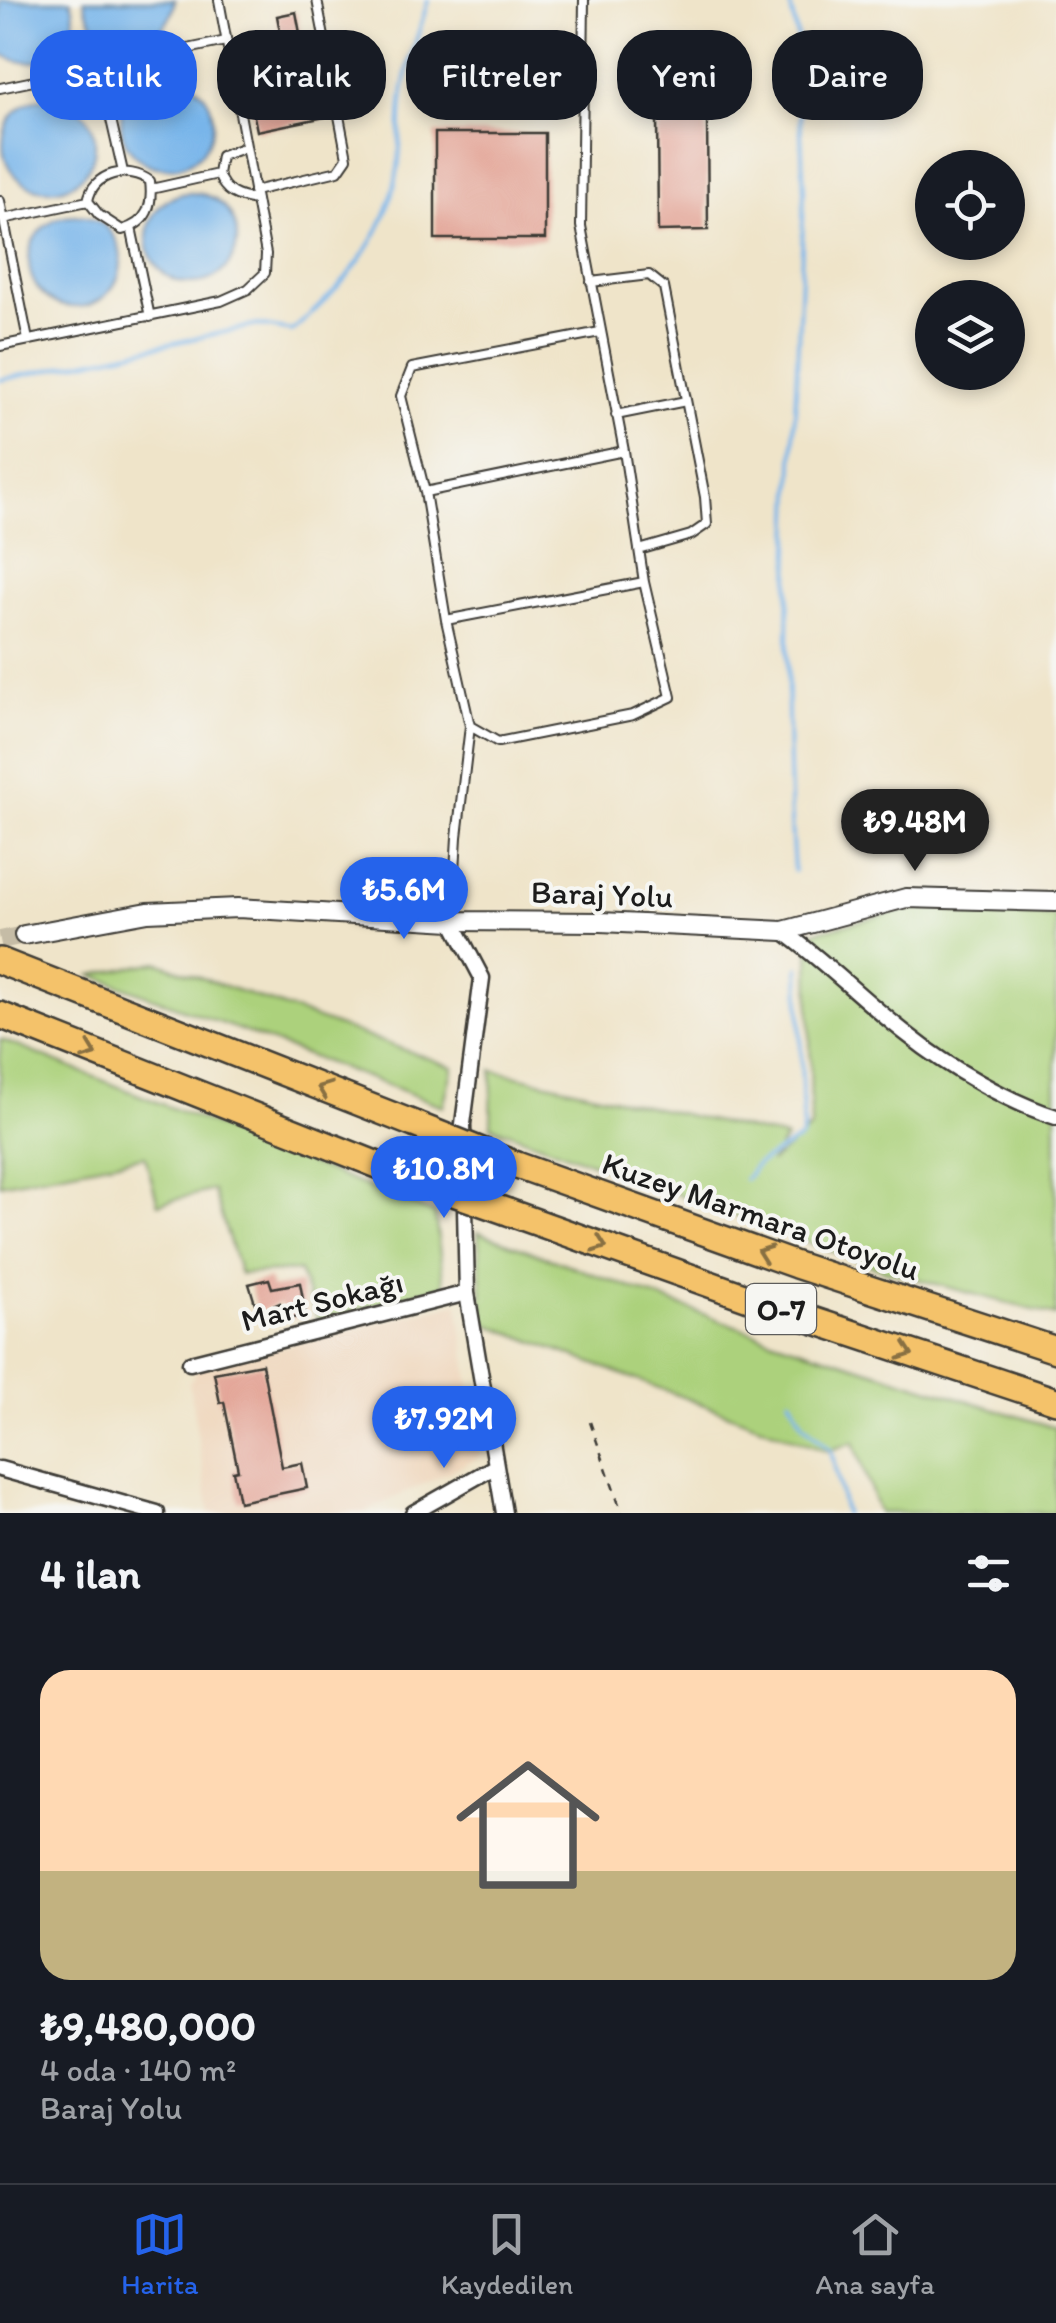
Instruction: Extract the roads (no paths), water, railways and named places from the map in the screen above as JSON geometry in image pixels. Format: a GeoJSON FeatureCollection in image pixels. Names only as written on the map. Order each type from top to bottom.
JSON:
{"type":"FeatureCollection","features":[{"type":"Feature","properties":{"kind":"highway","name":"Kuzey Marmara Otoyolu"},"geometry":{"type":"LineString","coordinates":[[0,961],[517,1165],[796,1265],[1056,1350]]}},
{"type":"Feature","properties":{"kind":"highway","name":"O-7"},"geometry":{"type":"LineString","coordinates":[[0,1015],[408,1176],[791,1313],[1056,1401]]}},
{"type":"Feature","properties":{"kind":"street","name":"Baraj Yolu"},"geometry":{"type":"LineString","coordinates":[[24,935],[148,912],[238,908],[452,921],[601,922],[784,931],[906,898],[1056,902]]}},
{"type":"Feature","properties":{"kind":"street"},"geometry":{"type":"LineString","coordinates":[[452,921],[482,978],[463,1124],[467,1293],[504,1513]]}},
{"type":"Feature","properties":{"kind":"street"},"geometry":{"type":"LineString","coordinates":[[784,931],[909,1036],[1020,1106],[1056,1118]]}},
{"type":"Feature","properties":{"kind":"street","name":"Mart Sokağı"},"geometry":{"type":"LineString","coordinates":[[190,1363],[467,1293]]}},
{"type":"Feature","properties":{"kind":"street"},"geometry":{"type":"LineString","coordinates":[[412,1513],[496,1466]]}},
{"type":"Feature","properties":{"kind":"street"},"geometry":{"type":"LineString","coordinates":[[0,1469],[157,1513]]}},
{"type":"Feature","properties":{"kind":"lane"},"geometry":{"type":"LineString","coordinates":[[219,0],[224,30]]}},
{"type":"Feature","properties":{"kind":"lane"},"geometry":{"type":"LineString","coordinates":[[246,147],[221,156],[218,174],[222,186],[231,194],[255,196],[338,171],[347,158],[317,0]]}},
{"type":"Feature","properties":{"kind":"lane"},"geometry":{"type":"LineString","coordinates":[[470,726],[498,742],[632,715],[671,697],[644,582],[624,451],[581,226],[584,0]]}},
{"type":"Feature","properties":{"kind":"lane"},"geometry":{"type":"LineString","coordinates":[[0,87],[30,81]]}},
{"type":"Feature","properties":{"kind":"lane"},"geometry":{"type":"LineString","coordinates":[[112,120],[124,172]]}},
{"type":"Feature","properties":{"kind":"lane"},"geometry":{"type":"LineString","coordinates":[[0,346],[221,301],[248,290],[265,272],[266,254],[241,120]]}},
{"type":"Feature","properties":{"kind":"lane"},"geometry":{"type":"LineString","coordinates":[[124,172],[140,174],[150,181],[152,198],[146,216],[122,230],[88,201],[97,180],[124,172]]}},
{"type":"Feature","properties":{"kind":"lane"},"geometry":{"type":"LineString","coordinates":[[150,189],[218,174]]}},
{"type":"Feature","properties":{"kind":"lane"},"geometry":{"type":"LineString","coordinates":[[4,218],[88,201]]}},
{"type":"Feature","properties":{"kind":"lane"},"geometry":{"type":"LineString","coordinates":[[0,202],[28,340]]}},
{"type":"Feature","properties":{"kind":"lane"},"geometry":{"type":"LineString","coordinates":[[131,227],[150,316]]}},
{"type":"Feature","properties":{"kind":"lane"},"geometry":{"type":"LineString","coordinates":[[591,282],[649,275],[664,286],[686,402],[707,524],[691,534],[640,550]]}},
{"type":"Feature","properties":{"kind":"lane"},"geometry":{"type":"LineString","coordinates":[[452,921],[470,726],[446,620],[425,492],[401,396],[412,368],[600,332]]}},
{"type":"Feature","properties":{"kind":"lane"},"geometry":{"type":"LineString","coordinates":[[616,415],[686,402]]}},
{"type":"Feature","properties":{"kind":"lane"},"geometry":{"type":"LineString","coordinates":[[425,492],[624,451]]}},
{"type":"Feature","properties":{"kind":"lane"},"geometry":{"type":"LineString","coordinates":[[446,620],[644,582]]}},
{"type":"Feature","properties":{"kind":"water"},"geometry":{"type":"Polygon","coordinates":[[[0,0],[71,0],[72,30],[30,30],[30,62],[0,53],[0,0]]]}},
{"type":"Feature","properties":{"kind":"water"},"geometry":{"type":"Polygon","coordinates":[[[84,0],[175,0],[161,30],[99,30],[90,19],[84,0]]]}},
{"type":"Feature","properties":{"kind":"water"},"geometry":{"type":"Polygon","coordinates":[[[197,88],[212,113],[212,131],[205,147],[192,160],[176,167],[158,167],[142,160],[129,147],[122,131],[121,120],[197,120],[197,88]]]}},
{"type":"Feature","properties":{"kind":"water"},"geometry":{"type":"Polygon","coordinates":[[[30,103],[30,120],[88,120],[94,135],[94,153],[87,169],[74,182],[58,189],[40,189],[24,182],[11,169],[4,153],[4,135],[11,119],[30,103]]]}},
{"type":"Feature","properties":{"kind":"water"},"geometry":{"type":"Polygon","coordinates":[[[183,193],[201,193],[217,200],[230,213],[237,238],[230,263],[217,276],[201,283],[183,283],[167,276],[154,263],[147,247],[147,229],[154,213],[167,200],[183,193]]]}},
{"type":"Feature","properties":{"kind":"water"},"geometry":{"type":"Polygon","coordinates":[[[75,215],[92,219],[107,229],[117,244],[121,261],[117,278],[107,293],[92,303],[75,307],[58,303],[43,293],[33,278],[29,261],[33,244],[43,229],[58,219],[75,215]]]}},
{"type":"Feature","properties":{"kind":"waterway"},"geometry":{"type":"LineString","coordinates":[[0,380],[258,325],[292,331],[344,281],[382,221],[399,163],[405,82],[428,0]]}},
{"type":"Feature","properties":{"kind":"waterway"},"geometry":{"type":"LineString","coordinates":[[789,0],[802,56],[804,191],[788,616],[794,871]]}},
{"type":"Feature","properties":{"kind":"waterway"},"geometry":{"type":"LineString","coordinates":[[745,1179],[756,1165],[801,1138],[799,967]]}},
{"type":"Feature","properties":{"kind":"waterway"},"geometry":{"type":"LineString","coordinates":[[790,1399],[803,1424],[831,1450],[845,1513]]}},
{"type":"Feature","properties":{"kind":"tunnel"},"geometry":{"type":"LineString","coordinates":[[0,940],[24,935]]}}]}
